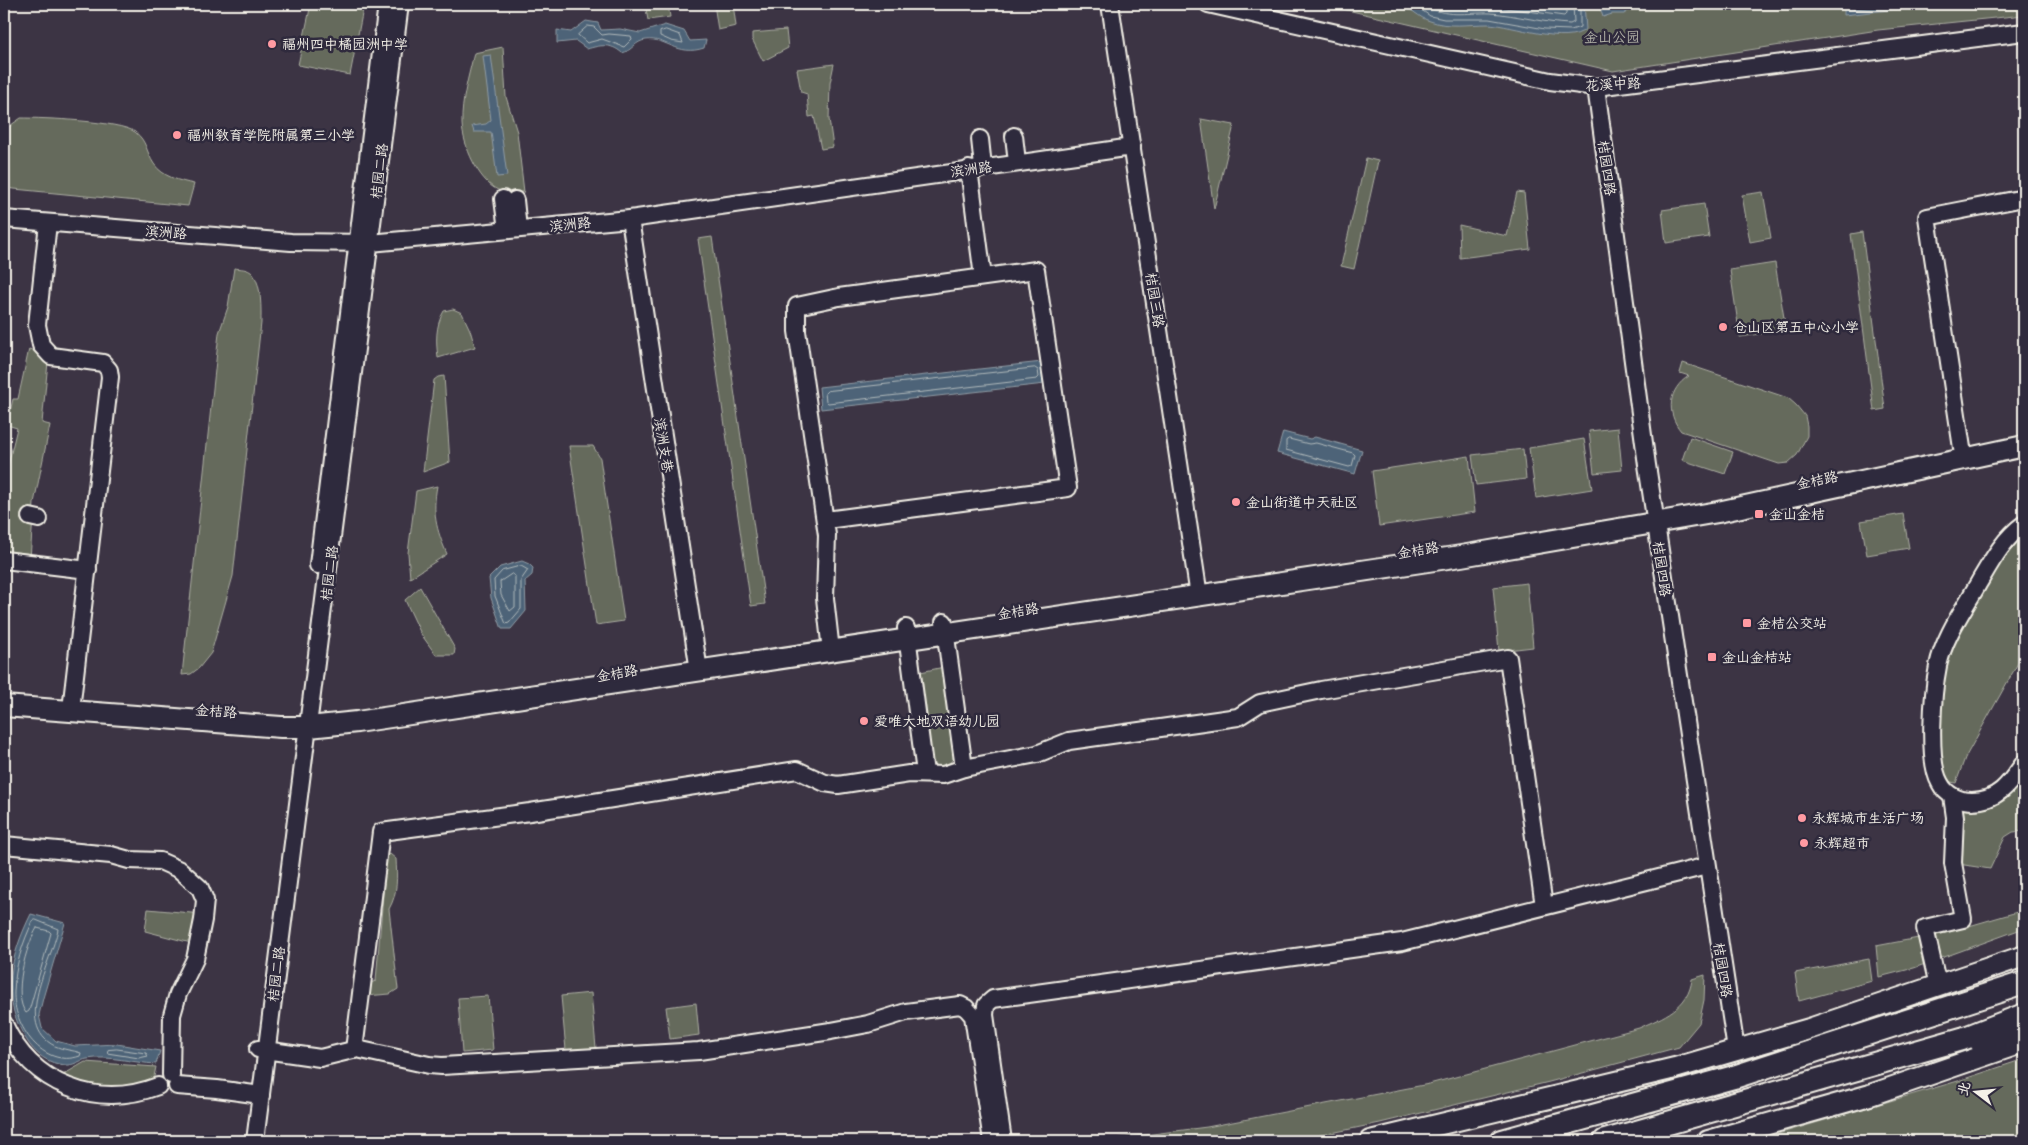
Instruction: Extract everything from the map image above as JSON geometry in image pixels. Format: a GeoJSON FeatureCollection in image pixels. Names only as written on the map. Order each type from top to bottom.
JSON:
{"type":"FeatureCollection","features":[{"type":"Feature","properties":{"kind":"highway"},"geometry":{"type":"LineString","coordinates":[[1502,1141],[1734,1077],[2018,984]]}},
{"type":"Feature","properties":{"kind":"highway"},"geometry":{"type":"LineString","coordinates":[[1605,1141],[1965,1038],[2024,1015]]}},
{"type":"Feature","properties":{"kind":"highway"},"geometry":{"type":"LineString","coordinates":[[1903,1056],[2024,1035]]}},
{"type":"Feature","properties":{"kind":"main road","name":"金桔路"},"geometry":{"type":"LineString","coordinates":[[4,696],[305,721],[583,678],[698,664],[906,634],[1654,518],[1716,502],[1964,453],[2024,434]]}},
{"type":"Feature","properties":{"kind":"main road"},"geometry":{"type":"LineString","coordinates":[[1964,453],[2024,446]]}},
{"type":"Feature","properties":{"kind":"main road"},"geometry":{"type":"LineString","coordinates":[[4,706],[305,721]]}},
{"type":"Feature","properties":{"kind":"main road"},"geometry":{"type":"LineString","coordinates":[[1370,1141],[1675,1068],[1809,1029],[2024,956]]}},
{"type":"Feature","properties":{"kind":"main road"},"geometry":{"type":"LineString","coordinates":[[1708,1141],[1870,1095],[2024,1042]]}},
{"type":"Feature","properties":{"kind":"street","name":"桔园二路"},"geometry":{"type":"LineString","coordinates":[[247,1141],[256,1095],[305,721],[363,243],[387,4]]}},
{"type":"Feature","properties":{"kind":"street","name":"桔园二路"},"geometry":{"type":"LineString","coordinates":[[363,243],[400,4]]}},
{"type":"Feature","properties":{"kind":"street","name":"桔园三路"},"geometry":{"type":"LineString","coordinates":[[1110,4],[1198,590]]}},
{"type":"Feature","properties":{"kind":"street","name":"花溪中路"},"geometry":{"type":"LineString","coordinates":[[1208,4],[1550,81],[1596,87],[2024,32]]}},
{"type":"Feature","properties":{"kind":"street","name":"桔园四路"},"geometry":{"type":"LineString","coordinates":[[1596,87],[1654,518],[1736,1050]]}},
{"type":"Feature","properties":{"kind":"street"},"geometry":{"type":"LineString","coordinates":[[1014,136],[1017,162]]}},
{"type":"Feature","properties":{"kind":"street"},"geometry":{"type":"LineString","coordinates":[[980,139],[976,168],[983,277]]}},
{"type":"Feature","properties":{"kind":"street","name":"滨洲路"},"geometry":{"type":"LineString","coordinates":[[4,219],[291,242],[363,243],[630,219],[1132,147]]}},
{"type":"Feature","properties":{"kind":"street"},"geometry":{"type":"LineString","coordinates":[[1964,453],[1927,217],[2024,198]]}},
{"type":"Feature","properties":{"kind":"street"},"geometry":{"type":"LineString","coordinates":[[509,200],[512,230]]}},
{"type":"Feature","properties":{"kind":"street","name":"滨洲支巷"},"geometry":{"type":"LineString","coordinates":[[630,219],[698,664]]}},
{"type":"Feature","properties":{"kind":"street"},"geometry":{"type":"LineString","coordinates":[[48,223],[37,325],[41,346],[51,356],[103,364],[109,370],[110,377],[72,701]]}},
{"type":"Feature","properties":{"kind":"street"},"geometry":{"type":"LineString","coordinates":[[826,520],[1068,488],[1036,270],[839,297],[797,306],[797,331],[828,536],[825,598],[830,645]]}},
{"type":"Feature","properties":{"kind":"street"},"geometry":{"type":"LineString","coordinates":[[1938,986],[1924,928],[1962,919],[1953,863],[1956,817],[1952,796],[1940,783],[1934,762],[1933,718],[1938,664],[1950,635],[1996,554],[2012,533],[2024,524]]}},
{"type":"Feature","properties":{"kind":"street"},"geometry":{"type":"LineString","coordinates":[[4,560],[88,570]]}},
{"type":"Feature","properties":{"kind":"street"},"geometry":{"type":"LineString","coordinates":[[945,628],[964,768]]}},
{"type":"Feature","properties":{"kind":"street"},"geometry":{"type":"LineString","coordinates":[[906,634],[925,773]]}},
{"type":"Feature","properties":{"kind":"street"},"geometry":{"type":"LineString","coordinates":[[354,1050],[382,832],[530,812],[797,770],[825,783],[838,785],[925,773],[943,775],[964,768],[1037,754],[1068,741],[1238,717],[1252,706],[1268,701],[1508,658],[1544,906]]}},
{"type":"Feature","properties":{"kind":"street"},"geometry":{"type":"LineString","coordinates":[[1952,796],[1977,801],[1994,796],[2009,784],[2024,763]]}},
{"type":"Feature","properties":{"kind":"street"},"geometry":{"type":"LineString","coordinates":[[4,845],[111,855],[129,860],[163,862],[180,870],[200,888],[204,900],[202,927],[195,959],[178,994],[172,1015],[174,1080]]}},
{"type":"Feature","properties":{"kind":"street"},"geometry":{"type":"LineString","coordinates":[[1003,1141],[985,1015],[986,1005],[993,999],[1402,942],[1707,866]]}},
{"type":"Feature","properties":{"kind":"street"},"geometry":{"type":"LineString","coordinates":[[262,1050],[320,1058],[354,1050],[442,1066],[698,1051],[831,1031],[868,1024],[906,1012],[960,1006],[966,1008],[972,1016],[992,1141]]}},
{"type":"Feature","properties":{"kind":"street"},"geometry":{"type":"LineString","coordinates":[[4,1024],[12,1043],[27,1061],[44,1075],[71,1088],[93,1094],[116,1094],[146,1090],[158,1086],[160,1077],[256,1095]]}},
{"type":"Feature","properties":{"kind":"street","name":"桔园二路"},"geometry":{"type":"LineString","coordinates":[[255,1141],[256,1095]]}},
{"type":"Feature","properties":{"kind":"green space"},"geometry":{"type":"Polygon","coordinates":[[[311,4],[364,4],[350,75],[298,65],[311,4]]]}},
{"type":"Feature","properties":{"kind":"green space"},"geometry":{"type":"Polygon","coordinates":[[[645,4],[668,4],[670,17],[648,20],[645,4]]]}},
{"type":"Feature","properties":{"kind":"green space"},"geometry":{"type":"Polygon","coordinates":[[[714,4],[733,4],[736,26],[718,30],[714,4]]]}},
{"type":"Feature","properties":{"kind":"green space","name":"金山公园"},"geometry":{"type":"Polygon","coordinates":[[[1321,4],[2024,4],[2024,15],[1878,30],[1613,71],[1321,4]]]}},
{"type":"Feature","properties":{"kind":"green space"},"geometry":{"type":"Polygon","coordinates":[[[786,30],[788,48],[763,61],[752,39],[752,33],[786,30]]]}},
{"type":"Feature","properties":{"kind":"green space"},"geometry":{"type":"Polygon","coordinates":[[[503,47],[506,97],[517,132],[524,192],[504,192],[498,190],[484,179],[473,162],[463,132],[463,106],[474,53],[503,47]]]}},
{"type":"Feature","properties":{"kind":"green space"},"geometry":{"type":"Polygon","coordinates":[[[834,64],[830,83],[829,119],[833,147],[821,149],[814,116],[809,117],[807,94],[801,92],[797,69],[834,64]]]}},
{"type":"Feature","properties":{"kind":"green space"},"geometry":{"type":"Polygon","coordinates":[[[21,118],[98,123],[127,128],[135,132],[142,139],[151,160],[162,172],[172,178],[194,184],[188,206],[4,188],[4,130],[21,118]]]}},
{"type":"Feature","properties":{"kind":"green space"},"geometry":{"type":"Polygon","coordinates":[[[1201,119],[1234,125],[1214,209],[1201,119]]]}},
{"type":"Feature","properties":{"kind":"green space"},"geometry":{"type":"Polygon","coordinates":[[[1366,158],[1378,161],[1354,269],[1341,266],[1366,158]]]}},
{"type":"Feature","properties":{"kind":"green space"},"geometry":{"type":"Polygon","coordinates":[[[1517,192],[1524,193],[1530,249],[1460,258],[1459,225],[1507,236],[1517,192]]]}},
{"type":"Feature","properties":{"kind":"green space"},"geometry":{"type":"Polygon","coordinates":[[[1763,192],[1771,238],[1750,242],[1742,195],[1763,192]]]}},
{"type":"Feature","properties":{"kind":"green space"},"geometry":{"type":"Polygon","coordinates":[[[1704,204],[1709,237],[1666,243],[1662,210],[1704,204]]]}},
{"type":"Feature","properties":{"kind":"green space"},"geometry":{"type":"Polygon","coordinates":[[[1862,232],[1885,409],[1874,411],[1851,234],[1862,232]]]}},
{"type":"Feature","properties":{"kind":"green space"},"geometry":{"type":"Polygon","coordinates":[[[712,237],[765,604],[751,606],[698,239],[712,237]]]}},
{"type":"Feature","properties":{"kind":"green space"},"geometry":{"type":"Polygon","coordinates":[[[1775,263],[1786,330],[1740,337],[1730,270],[1775,263]]]}},
{"type":"Feature","properties":{"kind":"green space"},"geometry":{"type":"Polygon","coordinates":[[[234,268],[249,271],[256,279],[260,298],[261,323],[233,576],[211,653],[199,668],[191,674],[182,675],[219,333],[228,307],[234,268]]]}},
{"type":"Feature","properties":{"kind":"green space"},"geometry":{"type":"Polygon","coordinates":[[[453,309],[462,313],[475,347],[438,358],[439,322],[444,311],[453,309]]]}},
{"type":"Feature","properties":{"kind":"green space"},"geometry":{"type":"Polygon","coordinates":[[[29,349],[40,353],[48,362],[42,423],[50,425],[34,503],[30,559],[4,555],[4,482],[17,428],[7,425],[13,399],[18,399],[29,349]]]}},
{"type":"Feature","properties":{"kind":"green space"},"geometry":{"type":"Polygon","coordinates":[[[1683,363],[1788,398],[1805,416],[1807,426],[1807,436],[1797,455],[1788,463],[1779,464],[1681,431],[1676,424],[1671,409],[1673,394],[1682,381],[1689,376],[1680,373],[1683,363]]]}},
{"type":"Feature","properties":{"kind":"green space"},"geometry":{"type":"Polygon","coordinates":[[[444,376],[450,462],[423,472],[434,380],[444,376]]]}},
{"type":"Feature","properties":{"kind":"green space"},"geometry":{"type":"Polygon","coordinates":[[[1618,428],[1622,470],[1594,473],[1589,431],[1618,428]]]}},
{"type":"Feature","properties":{"kind":"green space"},"geometry":{"type":"Polygon","coordinates":[[[1690,437],[1733,452],[1725,474],[1682,460],[1690,437]]]}},
{"type":"Feature","properties":{"kind":"green space"},"geometry":{"type":"Polygon","coordinates":[[[1584,439],[1592,489],[1536,498],[1529,448],[1584,439]]]}},
{"type":"Feature","properties":{"kind":"green space"},"geometry":{"type":"Polygon","coordinates":[[[569,446],[593,446],[600,458],[624,621],[596,625],[569,446]]]}},
{"type":"Feature","properties":{"kind":"green space"},"geometry":{"type":"Polygon","coordinates":[[[1523,449],[1526,479],[1476,485],[1472,455],[1523,449]]]}},
{"type":"Feature","properties":{"kind":"green space"},"geometry":{"type":"Polygon","coordinates":[[[1469,456],[1475,512],[1379,526],[1372,471],[1469,456]]]}},
{"type":"Feature","properties":{"kind":"green space"},"geometry":{"type":"Polygon","coordinates":[[[437,486],[436,521],[447,554],[410,578],[408,553],[416,491],[437,486]]]}},
{"type":"Feature","properties":{"kind":"green space"},"geometry":{"type":"Polygon","coordinates":[[[1903,514],[1909,548],[1867,555],[1861,521],[1903,514]]]}},
{"type":"Feature","properties":{"kind":"green space"},"geometry":{"type":"Polygon","coordinates":[[[2024,531],[2024,635],[2018,663],[1965,758],[1956,783],[1951,782],[1943,766],[1941,743],[1943,685],[1953,640],[1968,606],[1988,573],[2024,531]]]}},
{"type":"Feature","properties":{"kind":"green space"},"geometry":{"type":"Polygon","coordinates":[[[1527,583],[1533,647],[1499,651],[1493,587],[1527,583]]]}},
{"type":"Feature","properties":{"kind":"green space"},"geometry":{"type":"Polygon","coordinates":[[[420,587],[455,649],[454,655],[436,655],[421,634],[405,600],[420,587]]]}},
{"type":"Feature","properties":{"kind":"green space"},"geometry":{"type":"Polygon","coordinates":[[[944,667],[955,749],[953,759],[947,766],[936,766],[929,757],[916,673],[944,667]]]}},
{"type":"Feature","properties":{"kind":"green space"},"geometry":{"type":"Polygon","coordinates":[[[2022,779],[2024,780],[2024,831],[2013,832],[2005,837],[1990,869],[1958,864],[1960,808],[2022,779]]]}},
{"type":"Feature","properties":{"kind":"green space"},"geometry":{"type":"Polygon","coordinates":[[[390,854],[396,859],[397,879],[389,909],[398,989],[390,994],[366,996],[367,984],[376,981],[386,858],[390,854]]]}},
{"type":"Feature","properties":{"kind":"green space"},"geometry":{"type":"Polygon","coordinates":[[[148,909],[202,914],[195,944],[145,931],[148,909]]]}},
{"type":"Feature","properties":{"kind":"green space"},"geometry":{"type":"Polygon","coordinates":[[[2024,910],[2024,928],[1914,968],[1879,977],[1876,946],[1945,933],[2024,910]]]}},
{"type":"Feature","properties":{"kind":"green space"},"geometry":{"type":"Polygon","coordinates":[[[1869,959],[1872,981],[1799,1001],[1795,973],[1869,959]]]}},
{"type":"Feature","properties":{"kind":"green space"},"geometry":{"type":"Polygon","coordinates":[[[1705,975],[1704,1000],[1699,1023],[1679,1047],[1549,1082],[1380,1123],[1292,1141],[1098,1141],[1207,1127],[1429,1084],[1639,1028],[1673,1010],[1686,997],[1692,979],[1705,975]]]}},
{"type":"Feature","properties":{"kind":"green space"},"geometry":{"type":"Polygon","coordinates":[[[591,993],[596,1048],[566,1050],[561,996],[591,993]]]}},
{"type":"Feature","properties":{"kind":"green space"},"geometry":{"type":"Polygon","coordinates":[[[488,996],[493,1050],[462,1053],[458,998],[488,996]]]}},
{"type":"Feature","properties":{"kind":"green space"},"geometry":{"type":"Polygon","coordinates":[[[696,1003],[699,1035],[670,1039],[666,1007],[696,1003]]]}},
{"type":"Feature","properties":{"kind":"green space"},"geometry":{"type":"Polygon","coordinates":[[[2024,1059],[2024,1141],[1754,1141],[1958,1081],[2024,1059]]]}},
{"type":"Feature","properties":{"kind":"green space"},"geometry":{"type":"Polygon","coordinates":[[[85,1062],[156,1067],[153,1081],[130,1089],[96,1087],[61,1076],[85,1062]]]}},
{"type":"Feature","properties":{"kind":"water"},"geometry":{"type":"Polygon","coordinates":[[[1400,4],[1584,4],[1586,29],[1577,34],[1566,36],[1488,24],[1444,24],[1426,20],[1400,4]]]}},
{"type":"Feature","properties":{"kind":"water"},"geometry":{"type":"Polygon","coordinates":[[[1603,4],[1632,4],[1631,9],[1624,14],[1612,14],[1603,17],[1601,11],[1603,4]]]}},
{"type":"Feature","properties":{"kind":"water"},"geometry":{"type":"Polygon","coordinates":[[[1844,4],[1943,4],[1844,15],[1844,4]]]}},
{"type":"Feature","properties":{"kind":"water"},"geometry":{"type":"Polygon","coordinates":[[[586,21],[598,23],[601,30],[620,29],[640,33],[665,25],[684,31],[690,41],[706,40],[704,48],[686,50],[660,41],[646,40],[639,42],[622,53],[610,46],[587,49],[576,41],[557,43],[557,30],[571,32],[586,21]]]}},
{"type":"Feature","properties":{"kind":"water"},"geometry":{"type":"Polygon","coordinates":[[[491,55],[507,176],[497,177],[491,132],[474,132],[472,126],[486,124],[491,120],[483,56],[491,55]]]}},
{"type":"Feature","properties":{"kind":"water"},"geometry":{"type":"Polygon","coordinates":[[[1042,362],[1045,384],[821,409],[819,387],[1042,362]]]}},
{"type":"Feature","properties":{"kind":"water"},"geometry":{"type":"Polygon","coordinates":[[[1283,432],[1310,439],[1315,437],[1362,450],[1355,474],[1277,453],[1283,432]]]}},
{"type":"Feature","properties":{"kind":"water"},"geometry":{"type":"Polygon","coordinates":[[[522,561],[533,568],[532,575],[525,581],[526,611],[511,629],[502,629],[491,598],[489,578],[500,567],[522,561]]]}},
{"type":"Feature","properties":{"kind":"water"},"geometry":{"type":"Polygon","coordinates":[[[31,914],[65,923],[39,1015],[42,1028],[56,1041],[75,1046],[117,1044],[160,1051],[156,1064],[95,1058],[66,1065],[53,1063],[34,1049],[26,1039],[18,1023],[13,1008],[11,992],[13,961],[31,914]]]}},
{"type":"Feature","properties":{"kind":"place","name":"福州四中橘园洲中学"},"geometry":{"type":"Point","coordinates":[272,44]}},
{"type":"Feature","properties":{"kind":"place","name":"福州教育学院附属第三小学"},"geometry":{"type":"Point","coordinates":[177,135]}},
{"type":"Feature","properties":{"kind":"place","name":"仓山区第五中心小学"},"geometry":{"type":"Point","coordinates":[1723,327]}},
{"type":"Feature","properties":{"kind":"place","name":"金山街道中天社区"},"geometry":{"type":"Point","coordinates":[1236,502]}},
{"type":"Feature","properties":{"kind":"place","name":"金山金桔"},"geometry":{"type":"Point","coordinates":[1759,514]}},
{"type":"Feature","properties":{"kind":"place","name":"金桔公交站"},"geometry":{"type":"Point","coordinates":[1747,623]}},
{"type":"Feature","properties":{"kind":"place","name":"金山金桔站"},"geometry":{"type":"Point","coordinates":[1712,657]}},
{"type":"Feature","properties":{"kind":"place","name":"爱唯大地双语幼儿园"},"geometry":{"type":"Point","coordinates":[864,721]}},
{"type":"Feature","properties":{"kind":"place","name":"永辉城市生活广场"},"geometry":{"type":"Point","coordinates":[1802,818]}},
{"type":"Feature","properties":{"kind":"place","name":"永辉超市"},"geometry":{"type":"Point","coordinates":[1804,843]}}]}
